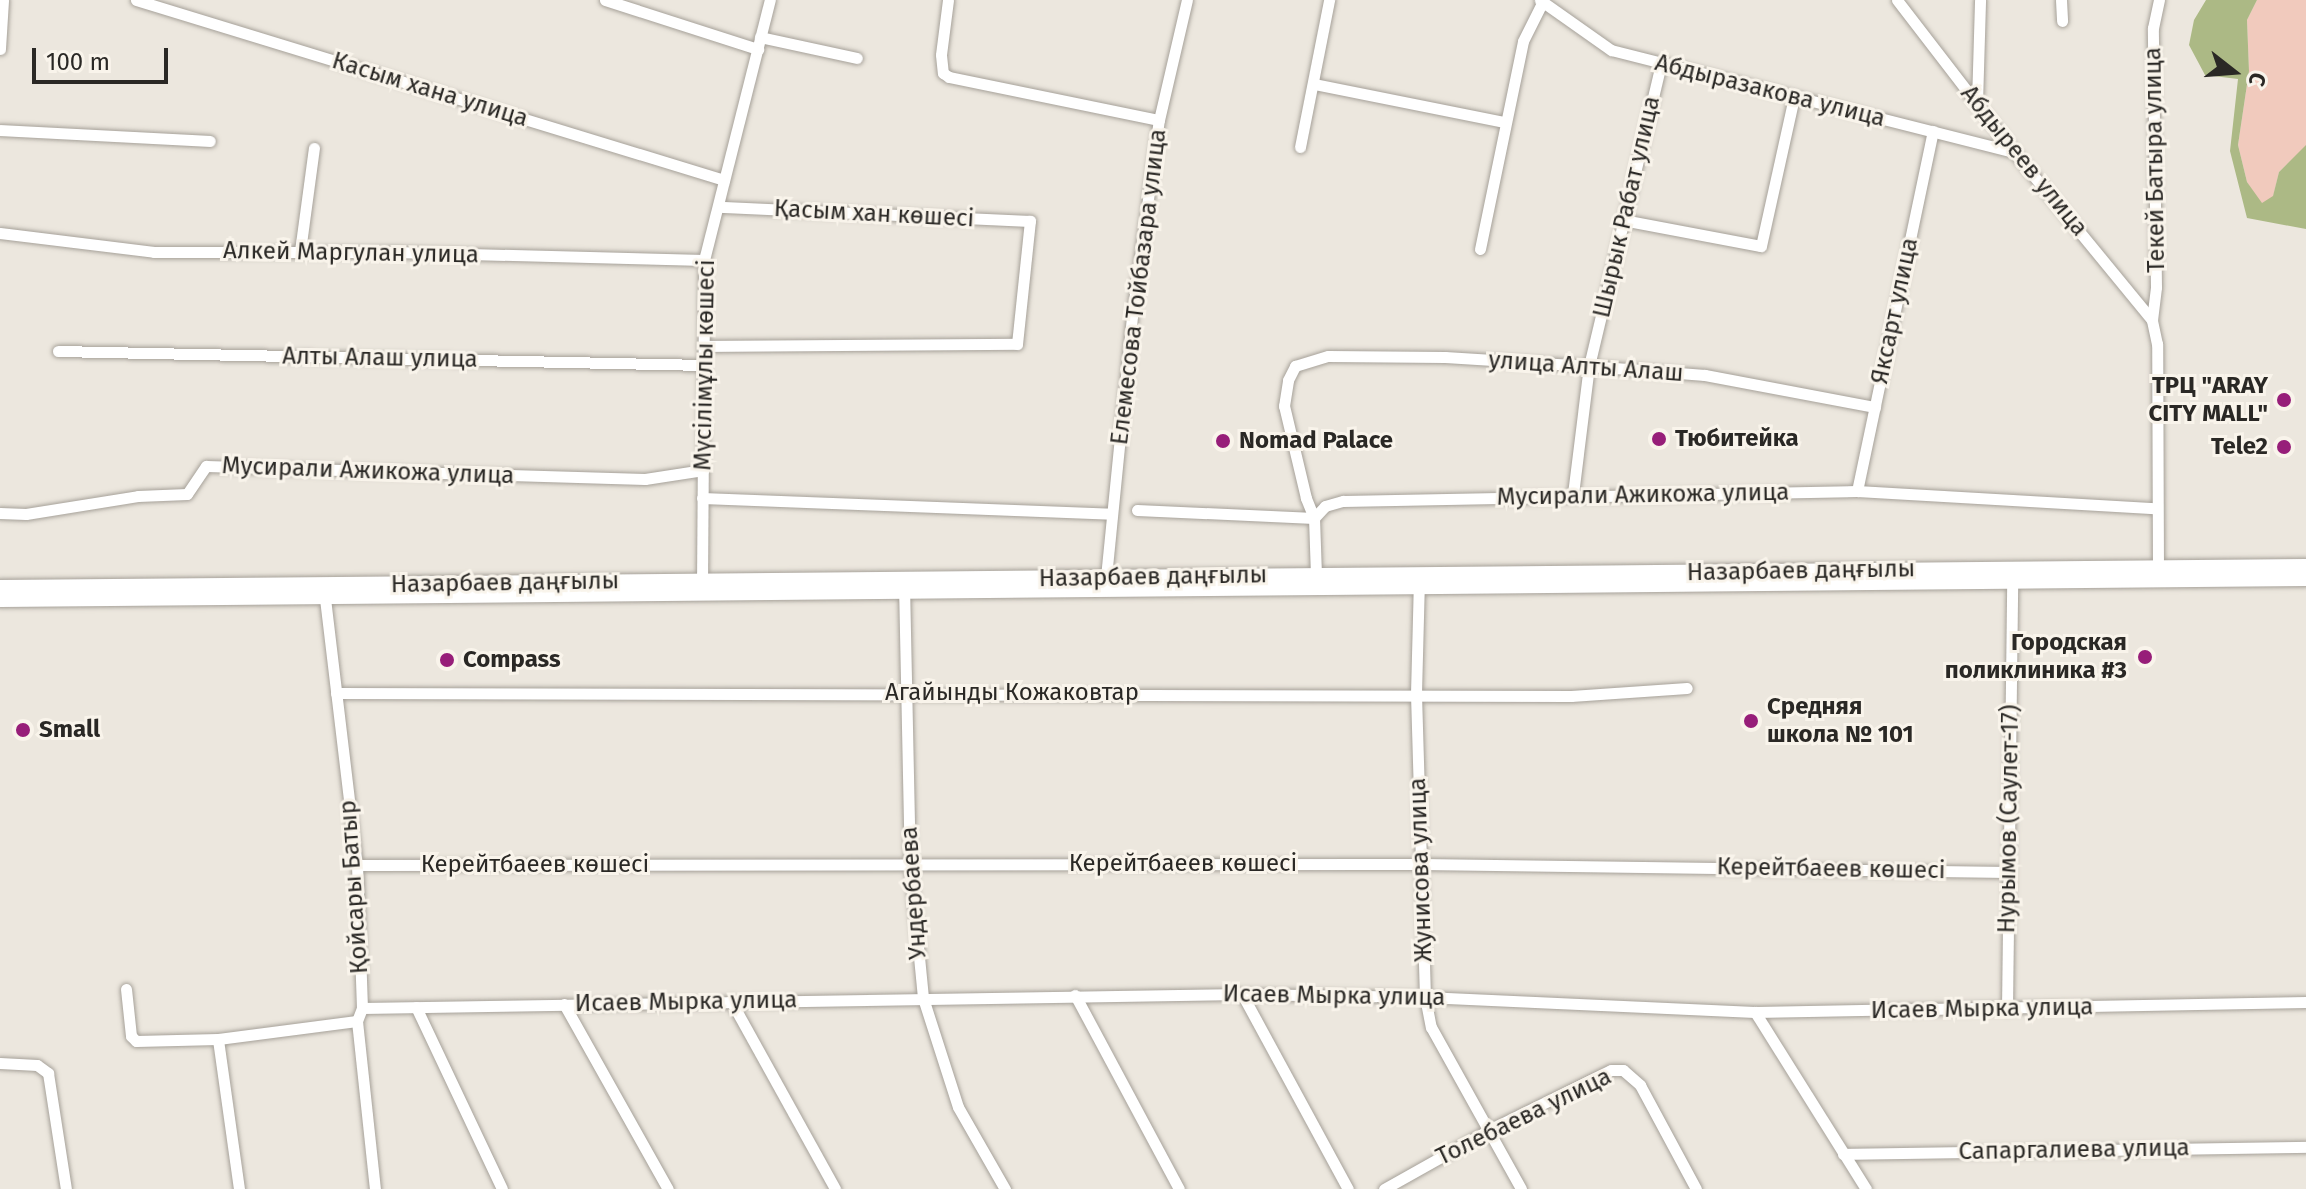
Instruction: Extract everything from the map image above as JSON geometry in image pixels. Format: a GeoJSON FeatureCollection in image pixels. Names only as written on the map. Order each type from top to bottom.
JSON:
{"type":"FeatureCollection","features":[{"type":"Feature","properties":{"kind":"main road","name":"Назарбаев даңғылы"},"geometry":{"type":"LineString","coordinates":[[905,586],[1106,577],[1316,575],[1419,581],[2012,582],[2306,566]]}},
{"type":"Feature","properties":{"kind":"main road","name":"Назарбаев даңғылы"},"geometry":{"type":"LineString","coordinates":[[0,600],[73,593],[702,587],[2158,574],[2306,579]]}},
{"type":"Feature","properties":{"kind":"main road","name":"Назарбаев даңғылы"},"geometry":{"type":"LineString","coordinates":[[0,587],[73,593]]}},
{"type":"Feature","properties":{"kind":"street"},"geometry":{"type":"LineString","coordinates":[[0,49],[3,0]]}},
{"type":"Feature","properties":{"kind":"street","name":"Касым хана улица"},"geometry":{"type":"LineString","coordinates":[[136,0],[724,180]]}},
{"type":"Feature","properties":{"kind":"street"},"geometry":{"type":"LineString","coordinates":[[605,0],[759,43],[857,58]]}},
{"type":"Feature","properties":{"kind":"street","name":"Мүсілімұлы көшесі"},"geometry":{"type":"LineString","coordinates":[[702,587],[704,260],[770,0]]}},
{"type":"Feature","properties":{"kind":"street"},"geometry":{"type":"LineString","coordinates":[[948,0],[941,55],[943,73],[956,80],[1159,120]]}},
{"type":"Feature","properties":{"kind":"street","name":"Елемесова Тойбазара улица"},"geometry":{"type":"LineString","coordinates":[[1106,577],[1132,316],[1159,120],[1187,0]]}},
{"type":"Feature","properties":{"kind":"street"},"geometry":{"type":"LineString","coordinates":[[1300,147],[1329,0]]}},
{"type":"Feature","properties":{"kind":"street","name":"Абдыреев улица"},"geometry":{"type":"LineString","coordinates":[[1897,0],[2014,152],[2152,320]]}},
{"type":"Feature","properties":{"kind":"street"},"geometry":{"type":"LineString","coordinates":[[1977,104],[1980,0]]}},
{"type":"Feature","properties":{"kind":"street"},"geometry":{"type":"LineString","coordinates":[[2061,0],[2062,21]]}},
{"type":"Feature","properties":{"kind":"street","name":"Текей Батыра улица"},"geometry":{"type":"LineString","coordinates":[[2158,574],[2155,508],[2157,344],[2152,320],[2156,287],[2153,28],[2159,0]]}},
{"type":"Feature","properties":{"kind":"street"},"geometry":{"type":"LineString","coordinates":[[1480,249],[1523,41],[1542,1]]}},
{"type":"Feature","properties":{"kind":"street","name":"Абдыразакова улица"},"geometry":{"type":"LineString","coordinates":[[1542,1],[1611,50],[2014,152]]}},
{"type":"Feature","properties":{"kind":"street","name":"Шырык Рабат улица"},"geometry":{"type":"LineString","coordinates":[[1573,494],[1589,366],[1661,63]]}},
{"type":"Feature","properties":{"kind":"street"},"geometry":{"type":"LineString","coordinates":[[1314,84],[1504,122]]}},
{"type":"Feature","properties":{"kind":"street"},"geometry":{"type":"LineString","coordinates":[[1623,220],[1761,246],[1794,97]]}},
{"type":"Feature","properties":{"kind":"street"},"geometry":{"type":"LineString","coordinates":[[0,130],[210,141]]}},
{"type":"Feature","properties":{"kind":"street","name":"Яксарт улица"},"geometry":{"type":"LineString","coordinates":[[1857,491],[1933,131]]}},
{"type":"Feature","properties":{"kind":"street"},"geometry":{"type":"LineString","coordinates":[[300,251],[314,148]]}},
{"type":"Feature","properties":{"kind":"street","name":"Қасым хан көшесі"},"geometry":{"type":"LineString","coordinates":[[703,346],[1017,344],[1030,221],[718,207]]}},
{"type":"Feature","properties":{"kind":"street","name":"Алкей Маргулан улица"},"geometry":{"type":"LineString","coordinates":[[0,233],[154,252],[300,251],[704,260]]}},
{"type":"Feature","properties":{"kind":"street","name":"Алты Алаш улица"},"geometry":{"type":"LineString","coordinates":[[58,351],[703,365]]}},
{"type":"Feature","properties":{"kind":"street","name":"улица Алты Алаш"},"geometry":{"type":"LineString","coordinates":[[1314,518],[1306,498],[1284,406],[1288,380],[1295,366],[1328,356],[1445,357],[1705,375],[1875,407]]}},
{"type":"Feature","properties":{"kind":"street","name":"Мусирали Ажикожа улица"},"geometry":{"type":"LineString","coordinates":[[0,513],[26,514],[138,496],[187,494],[206,466],[645,479],[703,470]]}},
{"type":"Feature","properties":{"kind":"street","name":"Мусирали Ажикожа улица"},"geometry":{"type":"LineString","coordinates":[[1314,518],[1325,506],[1343,501],[1443,501],[1573,494],[1857,491],[2155,508]]}},
{"type":"Feature","properties":{"kind":"street"},"geometry":{"type":"LineString","coordinates":[[702,498],[1112,514]]}},
{"type":"Feature","properties":{"kind":"street"},"geometry":{"type":"LineString","coordinates":[[1137,510],[1219,511],[1314,518],[1316,575]]}},
{"type":"Feature","properties":{"kind":"street","name":"Жунисова улица"},"geometry":{"type":"LineString","coordinates":[[1419,581],[1416,694],[1425,997],[1431,1027],[1521,1189]]}},
{"type":"Feature","properties":{"kind":"street","name":"Нурымов (Саулет-17)"},"geometry":{"type":"LineString","coordinates":[[2007,1009],[2012,582]]}},
{"type":"Feature","properties":{"kind":"street","name":"Ундербаева"},"geometry":{"type":"LineString","coordinates":[[905,586],[910,865],[923,998],[958,1107],[1005,1189]]}},
{"type":"Feature","properties":{"kind":"street","name":"Қойсары Батыр"},"geometry":{"type":"LineString","coordinates":[[324,591],[357,865],[362,1008],[357,1021],[375,1189]]}},
{"type":"Feature","properties":{"kind":"street","name":"Агайынды Кожаковтар"},"geometry":{"type":"LineString","coordinates":[[336,693],[1571,696],[1687,688]]}},
{"type":"Feature","properties":{"kind":"street","name":"Керейтбаеев көшесі"},"geometry":{"type":"LineString","coordinates":[[357,865],[1421,864],[2009,872]]}},
{"type":"Feature","properties":{"kind":"street"},"geometry":{"type":"LineString","coordinates":[[126,989],[131,1036],[136,1041],[218,1039],[357,1021]]}},
{"type":"Feature","properties":{"kind":"street"},"geometry":{"type":"LineString","coordinates":[[1242,994],[1348,1189]]}},
{"type":"Feature","properties":{"kind":"street","name":"Исаев Мырка улица"},"geometry":{"type":"LineString","coordinates":[[362,1008],[1242,994],[1425,997],[1755,1012],[2306,1002]]}},
{"type":"Feature","properties":{"kind":"street"},"geometry":{"type":"LineString","coordinates":[[1075,995],[1179,1189]]}},
{"type":"Feature","properties":{"kind":"street"},"geometry":{"type":"LineString","coordinates":[[731,1001],[835,1189]]}},
{"type":"Feature","properties":{"kind":"street"},"geometry":{"type":"LineString","coordinates":[[564,1004],[668,1189]]}},
{"type":"Feature","properties":{"kind":"street"},"geometry":{"type":"LineString","coordinates":[[416,1007],[502,1189]]}},
{"type":"Feature","properties":{"kind":"street"},"geometry":{"type":"LineString","coordinates":[[1755,1012],[1866,1189]]}},
{"type":"Feature","properties":{"kind":"street"},"geometry":{"type":"LineString","coordinates":[[218,1039],[239,1189]]}},
{"type":"Feature","properties":{"kind":"street"},"geometry":{"type":"LineString","coordinates":[[0,1063],[37,1065],[48,1073],[66,1189]]}},
{"type":"Feature","properties":{"kind":"street","name":"Толебаева улица"},"geometry":{"type":"LineString","coordinates":[[1384,1189],[1489,1130],[1611,1070],[1623,1070],[1640,1085],[1696,1189]]}},
{"type":"Feature","properties":{"kind":"street","name":"Сапаргалиева улица"},"geometry":{"type":"LineString","coordinates":[[1843,1154],[2306,1147]]}},
{"type":"Feature","properties":{"kind":"shaded area"},"geometry":{"type":"Polygon","coordinates":[[[2206,0],[2257,0],[2247,20],[2249,71],[2238,145],[2247,182],[2262,203],[2273,196],[2279,172],[2306,145],[2306,229],[2247,218],[2230,151],[2238,79],[2205,75],[2189,45],[2194,20],[2206,0]]]}},
{"type":"Feature","properties":{"kind":"shaded area"},"geometry":{"type":"Polygon","coordinates":[[[2257,0],[2306,0],[2306,146],[2279,172],[2273,197],[2261,204],[2247,182],[2238,145],[2249,71],[2247,20],[2257,0]]]}},
{"type":"Feature","properties":{"kind":"place","name":"ТРЦ \"ARAY CITY MALL\""},"geometry":{"type":"Point","coordinates":[2284,400]}},
{"type":"Feature","properties":{"kind":"place","name":"Тюбитейка"},"geometry":{"type":"Point","coordinates":[1659,439]}},
{"type":"Feature","properties":{"kind":"place","name":"Nomad Palace"},"geometry":{"type":"Point","coordinates":[1223,441]}},
{"type":"Feature","properties":{"kind":"place","name":"Tele2"},"geometry":{"type":"Point","coordinates":[2284,447]}},
{"type":"Feature","properties":{"kind":"place","name":"Городская поликлиника #3"},"geometry":{"type":"Point","coordinates":[2145,657]}},
{"type":"Feature","properties":{"kind":"place","name":"Compass"},"geometry":{"type":"Point","coordinates":[447,660]}},
{"type":"Feature","properties":{"kind":"place","name":"Средняя школа № 101"},"geometry":{"type":"Point","coordinates":[1751,721]}},
{"type":"Feature","properties":{"kind":"place","name":"Small"},"geometry":{"type":"Point","coordinates":[23,730]}}]}
